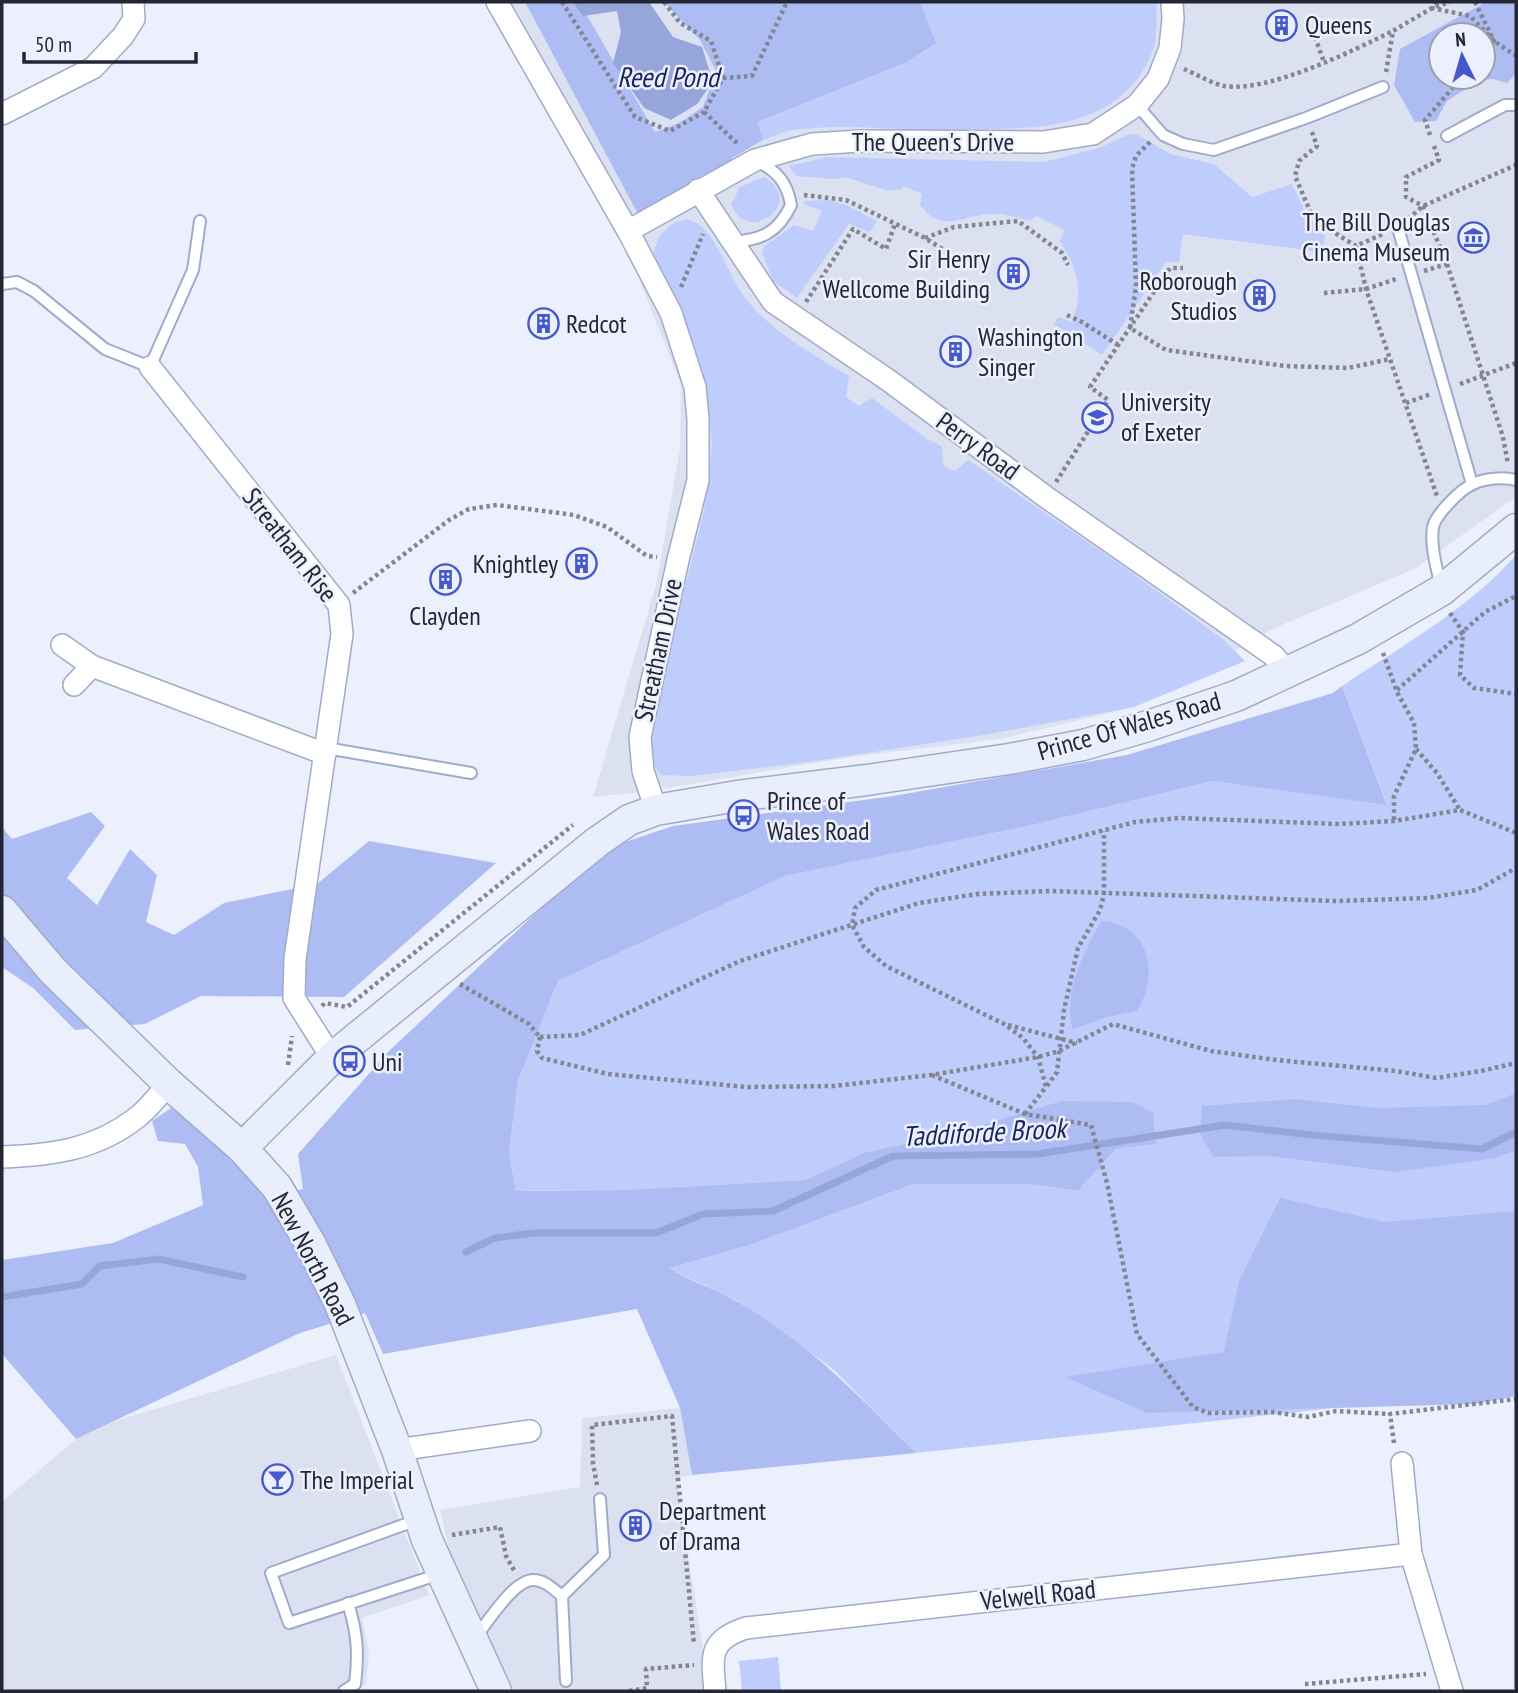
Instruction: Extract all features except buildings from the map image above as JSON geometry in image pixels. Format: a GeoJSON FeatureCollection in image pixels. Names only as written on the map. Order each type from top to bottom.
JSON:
{"type":"FeatureCollection","features":[{"type":"Feature","properties":{"kind":"street"},"geometry":{"type":"LineString","coordinates":[[2,114],[93,68],[134,19],[133,2]]}},
{"type":"Feature","properties":{"kind":"street","name":"Streatham Drive"},"geometry":{"type":"LineString","coordinates":[[497,2],[628,230],[671,313],[695,387],[698,480],[640,737],[643,771],[656,810]]}},
{"type":"Feature","properties":{"kind":"street","name":"The Queen's Drive"},"geometry":{"type":"LineString","coordinates":[[628,230],[755,160],[812,144],[860,141],[1012,143],[1093,134],[1138,105],[1158,79],[1170,48],[1172,2]]}},
{"type":"Feature","properties":{"kind":"street","name":"Perry Road"},"geometry":{"type":"LineString","coordinates":[[698,190],[773,302],[888,380],[1046,497],[1274,656],[1288,673]]}},
{"type":"Feature","properties":{"kind":"street","name":"Streatham Rise"},"geometry":{"type":"LineString","coordinates":[[150,367],[339,605],[342,634],[295,959],[294,998],[332,1058]]}},
{"type":"Feature","properties":{"kind":"street","name":"Prince Of Wales Road"},"geometry":{"type":"LineString","coordinates":[[656,810],[737,796],[918,773],[1083,745],[1148,726],[1236,696],[1375,629],[1442,590],[1516,529]]}},
{"type":"Feature","properties":{"kind":"street"},"geometry":{"type":"LineString","coordinates":[[62,645],[92,666],[326,751]]}},
{"type":"Feature","properties":{"kind":"street"},"geometry":{"type":"LineString","coordinates":[[74,685],[92,666]]}},
{"type":"Feature","properties":{"kind":"street"},"geometry":{"type":"LineString","coordinates":[[242,1148],[332,1058],[437,971],[613,830],[629,820],[656,810]]}},
{"type":"Feature","properties":{"kind":"street","name":"New North Road"},"geometry":{"type":"LineString","coordinates":[[2,911],[53,971],[169,1084],[242,1148],[277,1187],[310,1243],[340,1304],[397,1450],[423,1530],[496,1691]]}},
{"type":"Feature","properties":{"kind":"street"},"geometry":{"type":"LineString","coordinates":[[2,1157],[45,1155],[94,1144],[136,1118],[169,1084]]}},
{"type":"Feature","properties":{"kind":"street"},"geometry":{"type":"LineString","coordinates":[[397,1450],[530,1432]]}},
{"type":"Feature","properties":{"kind":"street"},"geometry":{"type":"LineString","coordinates":[[1402,1463],[1411,1554],[1452,1691]]}},
{"type":"Feature","properties":{"kind":"street","name":"Velwell Road"},"geometry":{"type":"LineString","coordinates":[[715,1691],[712,1659],[717,1644],[733,1632],[746,1628],[1411,1554]]}},
{"type":"Feature","properties":{"kind":"lane"},"geometry":{"type":"LineString","coordinates":[[1138,105],[1163,135],[1183,144],[1213,149],[1294,122],[1384,87]]}},
{"type":"Feature","properties":{"kind":"lane"},"geometry":{"type":"LineString","coordinates":[[1447,136],[1505,104],[1516,105]]}},
{"type":"Feature","properties":{"kind":"lane"},"geometry":{"type":"LineString","coordinates":[[732,242],[757,239],[781,224],[791,205],[789,194],[776,170],[755,160]]}},
{"type":"Feature","properties":{"kind":"lane"},"geometry":{"type":"LineString","coordinates":[[2,284],[16,282],[34,291],[105,349],[150,367],[193,270],[200,221]]}},
{"type":"Feature","properties":{"kind":"lane"},"geometry":{"type":"LineString","coordinates":[[1398,228],[1472,484]]}},
{"type":"Feature","properties":{"kind":"lane"},"geometry":{"type":"LineString","coordinates":[[1442,590],[1436,568],[1433,526],[1442,510],[1472,484],[1496,479],[1514,479]]}},
{"type":"Feature","properties":{"kind":"lane"},"geometry":{"type":"LineString","coordinates":[[326,751],[471,774]]}},
{"type":"Feature","properties":{"kind":"lane"},"geometry":{"type":"LineString","coordinates":[[562,1596],[604,1555],[600,1499]]}},
{"type":"Feature","properties":{"kind":"lane"},"geometry":{"type":"LineString","coordinates":[[423,1530],[271,1573],[289,1623],[443,1573]]}},
{"type":"Feature","properties":{"kind":"lane"},"geometry":{"type":"LineString","coordinates":[[473,1642],[519,1584],[532,1580],[547,1583],[562,1596],[566,1681]]}},
{"type":"Feature","properties":{"kind":"lane"},"geometry":{"type":"LineString","coordinates":[[344,1691],[355,1684],[357,1668],[357,1634],[348,1603]]}},
{"type":"Feature","properties":{"kind":"path"},"geometry":{"type":"LineString","coordinates":[[562,2],[635,117],[670,131],[704,112],[723,78],[711,41],[680,23],[664,2]]}},
{"type":"Feature","properties":{"kind":"path"},"geometry":{"type":"LineString","coordinates":[[723,78],[752,76],[787,2]]}},
{"type":"Feature","properties":{"kind":"path"},"geometry":{"type":"LineString","coordinates":[[1432,8],[1437,2]]}},
{"type":"Feature","properties":{"kind":"path"},"geometry":{"type":"LineString","coordinates":[[1166,61],[1222,85],[1246,86],[1349,52],[1432,8],[1450,2]]}},
{"type":"Feature","properties":{"kind":"path"},"geometry":{"type":"LineString","coordinates":[[1475,2],[1484,21]]}},
{"type":"Feature","properties":{"kind":"path"},"geometry":{"type":"LineString","coordinates":[[1432,8],[1470,16],[1475,21]]}},
{"type":"Feature","properties":{"kind":"path"},"geometry":{"type":"LineString","coordinates":[[1384,87],[1393,30]]}},
{"type":"Feature","properties":{"kind":"path"},"geometry":{"type":"LineString","coordinates":[[1315,37],[1324,62]]}},
{"type":"Feature","properties":{"kind":"path"},"geometry":{"type":"LineString","coordinates":[[1497,43],[1516,56]]}},
{"type":"Feature","properties":{"kind":"path"},"geometry":{"type":"LineString","coordinates":[[1450,91],[1425,120],[1439,160],[1406,177],[1406,197],[1423,206],[1447,264],[1514,479]]}},
{"type":"Feature","properties":{"kind":"path"},"geometry":{"type":"LineString","coordinates":[[704,112],[755,160]]}},
{"type":"Feature","properties":{"kind":"path"},"geometry":{"type":"LineString","coordinates":[[1130,328],[1136,286],[1132,169],[1136,156],[1146,144],[1163,135]]}},
{"type":"Feature","properties":{"kind":"path"},"geometry":{"type":"LineString","coordinates":[[1317,146],[1299,161],[1295,176],[1310,211],[1330,230],[1356,246],[1366,289],[1442,510]]}},
{"type":"Feature","properties":{"kind":"path"},"geometry":{"type":"LineString","coordinates":[[1356,246],[1398,228],[1423,206],[1516,165]]}},
{"type":"Feature","properties":{"kind":"path"},"geometry":{"type":"LineString","coordinates":[[789,194],[846,200],[944,250]]}},
{"type":"Feature","properties":{"kind":"path"},"geometry":{"type":"LineString","coordinates":[[688,270],[712,210]]}},
{"type":"Feature","properties":{"kind":"path"},"geometry":{"type":"LineString","coordinates":[[925,238],[954,227],[1018,222],[1062,253],[1068,265]]}},
{"type":"Feature","properties":{"kind":"path"},"geometry":{"type":"LineString","coordinates":[[795,317],[853,229],[886,249],[895,223]]}},
{"type":"Feature","properties":{"kind":"path"},"geometry":{"type":"LineString","coordinates":[[1324,293],[1366,289],[1447,264]]}},
{"type":"Feature","properties":{"kind":"path"},"geometry":{"type":"LineString","coordinates":[[1046,497],[1108,400],[1090,387],[1170,268],[1183,268]]}},
{"type":"Feature","properties":{"kind":"path"},"geometry":{"type":"LineString","coordinates":[[1067,315],[1118,345]]}},
{"type":"Feature","properties":{"kind":"path"},"geometry":{"type":"LineString","coordinates":[[1130,328],[1166,350],[1285,366],[1348,368],[1390,359]]}},
{"type":"Feature","properties":{"kind":"path"},"geometry":{"type":"LineString","coordinates":[[339,605],[449,520],[469,509],[488,506],[574,515],[607,527],[647,556],[678,560]]}},
{"type":"Feature","properties":{"kind":"path"},"geometry":{"type":"LineString","coordinates":[[1396,690],[1485,612],[1516,596]]}},
{"type":"Feature","properties":{"kind":"path"},"geometry":{"type":"LineString","coordinates":[[1375,629],[1396,690],[1415,723],[1416,749],[1394,796],[1394,821]]}},
{"type":"Feature","properties":{"kind":"path"},"geometry":{"type":"LineString","coordinates":[[1463,632],[1460,675],[1474,688],[1516,694]]}},
{"type":"Feature","properties":{"kind":"path"},"geometry":{"type":"LineString","coordinates":[[1416,749],[1437,773],[1460,810]]}},
{"type":"Feature","properties":{"kind":"path"},"geometry":{"type":"LineString","coordinates":[[1046,1087],[1038,1057],[1023,1038],[1004,1024],[886,966],[864,947],[852,925],[855,908],[876,890],[1135,822],[1179,818],[1338,824],[1394,821],[1460,810],[1516,833]]}},
{"type":"Feature","properties":{"kind":"path"},"geometry":{"type":"LineString","coordinates":[[1026,1114],[1057,1072],[1063,1010],[1078,948],[1100,909],[1104,894],[1104,831]]}},
{"type":"Feature","properties":{"kind":"path"},"geometry":{"type":"LineString","coordinates":[[540,1037],[580,1035],[740,961],[919,903],[977,894],[1050,891],[1336,901],[1428,898],[1477,890],[1516,868]]}},
{"type":"Feature","properties":{"kind":"path"},"geometry":{"type":"LineString","coordinates":[[437,971],[529,1024],[540,1037]]}},
{"type":"Feature","properties":{"kind":"path"},"geometry":{"type":"LineString","coordinates":[[1004,1024],[1077,1043]]}},
{"type":"Feature","properties":{"kind":"path"},"geometry":{"type":"LineString","coordinates":[[540,1037],[537,1051],[542,1058],[560,1063],[608,1074],[746,1087],[834,1086],[1038,1057],[1059,1051],[1113,1024],[1210,1051],[1436,1078],[1516,1062]]}},
{"type":"Feature","properties":{"kind":"path"},"geometry":{"type":"LineString","coordinates":[[931,1074],[1026,1114],[1091,1125],[1107,1183],[1137,1334],[1193,1407],[1208,1413],[1272,1412],[1308,1418],[1336,1410],[1390,1414],[1516,1399]]}},
{"type":"Feature","properties":{"kind":"path"},"geometry":{"type":"LineString","coordinates":[[1390,1414],[1396,1458],[1402,1463]]}},
{"type":"Feature","properties":{"kind":"path"},"geometry":{"type":"LineString","coordinates":[[600,1499],[593,1463],[592,1425],[672,1416],[694,1651]]}},
{"type":"Feature","properties":{"kind":"path"},"geometry":{"type":"LineString","coordinates":[[423,1530],[500,1527],[506,1556],[523,1583]]}},
{"type":"Feature","properties":{"kind":"path"},"geometry":{"type":"LineString","coordinates":[[629,1691],[647,1690],[646,1670],[696,1664]]}},
{"type":"Feature","properties":{"kind":"path"},"geometry":{"type":"LineString","coordinates":[[1305,1684],[1396,1678],[1446,1669]]}},
{"type":"Feature","properties":{"kind":"shaded area","name":"University of Exeter"},"geometry":{"type":"Polygon","coordinates":[[[486,2],[1516,2],[1516,497],[1416,568],[1277,627],[1134,707],[1000,739],[851,757],[643,792],[593,797],[656,585],[680,449],[681,385],[623,239],[486,2]]]}},
{"type":"Feature","properties":{"kind":"shaded area"},"geometry":{"type":"Polygon","coordinates":[[[525,2],[579,2],[655,132],[679,123],[703,107],[716,71],[700,40],[664,2],[920,2],[936,43],[905,63],[757,122],[763,140],[732,158],[740,168],[690,183],[639,216],[525,2]]]}},
{"type":"Feature","properties":{"kind":"shaded area"},"geometry":{"type":"Polygon","coordinates":[[[920,2],[1157,2],[1156,39],[1141,74],[1125,93],[1106,107],[1061,123],[1011,129],[954,130],[829,127],[791,130],[763,140],[756,122],[905,63],[935,43],[920,2]]]}},
{"type":"Feature","properties":{"kind":"shaded area"},"geometry":{"type":"Polygon","coordinates":[[[1486,2],[1516,2],[1516,73],[1507,83],[1497,80],[1497,21],[1451,21],[1486,2]]]}},
{"type":"Feature","properties":{"kind":"shaded area"},"geometry":{"type":"Polygon","coordinates":[[[1427,34],[1427,91],[1462,91],[1447,101],[1436,121],[1415,122],[1394,85],[1400,49],[1427,34]]]}},
{"type":"Feature","properties":{"kind":"shaded area"},"geometry":{"type":"Polygon","coordinates":[[[1129,134],[1138,135],[1170,154],[1214,164],[1252,197],[1292,184],[1305,212],[1325,236],[1322,252],[1183,234],[1179,262],[1166,262],[1102,355],[1054,324],[1058,317],[1072,322],[1078,301],[1075,271],[1060,242],[1065,230],[1036,216],[1030,221],[996,214],[945,221],[928,214],[920,205],[922,194],[904,186],[889,191],[848,178],[796,176],[789,166],[827,157],[1044,162],[1099,148],[1129,134]]]}},
{"type":"Feature","properties":{"kind":"shaded area"},"geometry":{"type":"Polygon","coordinates":[[[764,177],[775,186],[779,195],[775,211],[760,221],[742,219],[731,205],[740,187],[764,177]]]}},
{"type":"Feature","properties":{"kind":"shaded area"},"geometry":{"type":"Polygon","coordinates":[[[827,200],[846,205],[877,221],[870,232],[849,224],[797,298],[773,281],[762,253],[765,246],[794,225],[813,231],[822,211],[803,204],[804,201],[827,200]]]}},
{"type":"Feature","properties":{"kind":"shaded area"},"geometry":{"type":"Polygon","coordinates":[[[685,219],[695,222],[711,237],[739,289],[762,316],[789,338],[849,376],[846,397],[859,406],[872,398],[927,439],[942,446],[943,465],[955,471],[968,460],[1124,567],[1224,640],[1245,661],[1134,707],[983,735],[810,762],[691,776],[661,775],[644,750],[704,511],[712,444],[704,377],[678,302],[656,265],[654,251],[660,235],[672,224],[685,219]]]}},
{"type":"Feature","properties":{"kind":"shaded area"},"geometry":{"type":"Polygon","coordinates":[[[1516,555],[1516,1395],[1478,1401],[1334,1408],[916,1453],[834,1370],[786,1334],[737,1301],[668,1268],[750,1245],[914,1184],[1029,1184],[1078,1191],[1116,1149],[1156,1144],[952,1134],[866,1152],[805,1180],[623,1190],[516,1191],[509,1152],[518,1081],[558,981],[785,876],[1028,826],[1213,781],[1387,804],[1342,686],[1456,609],[1516,555]]]}},
{"type":"Feature","properties":{"kind":"shaded area"},"geometry":{"type":"Polygon","coordinates":[[[1342,686],[1387,805],[1213,781],[1028,826],[785,876],[558,981],[518,1081],[509,1152],[516,1191],[623,1190],[805,1180],[866,1152],[952,1134],[1062,1101],[1133,1102],[1153,1113],[1156,1144],[1116,1149],[1078,1191],[1029,1184],[914,1184],[750,1245],[669,1268],[736,1301],[786,1333],[831,1371],[916,1453],[692,1475],[680,1408],[637,1309],[383,1354],[365,1313],[300,1333],[76,1439],[2,1354],[2,1260],[113,1243],[203,1205],[198,1167],[185,1144],[158,1141],[152,1121],[174,1106],[201,1122],[269,1199],[303,1189],[298,1154],[390,1050],[604,849],[673,826],[893,796],[1127,755],[1333,693],[1342,686]]]}},
{"type":"Feature","properties":{"kind":"shaded area"},"geometry":{"type":"Polygon","coordinates":[[[91,812],[105,826],[67,878],[97,905],[130,849],[157,875],[146,922],[174,935],[224,903],[317,884],[369,841],[496,863],[344,997],[201,996],[145,1024],[75,1030],[33,988],[2,967],[2,827],[12,839],[91,812]]]}},
{"type":"Feature","properties":{"kind":"shaded area"},"geometry":{"type":"Polygon","coordinates":[[[1101,921],[1118,924],[1131,931],[1140,941],[1149,967],[1148,982],[1137,1011],[1104,1018],[1073,1029],[1070,1001],[1076,974],[1101,921]]]}},
{"type":"Feature","properties":{"kind":"shaded area"},"geometry":{"type":"Polygon","coordinates":[[[1516,1093],[1516,1150],[1496,1158],[1395,1172],[1270,1156],[1213,1157],[1200,1134],[1202,1106],[1295,1099],[1376,1108],[1486,1105],[1516,1093]]]}},
{"type":"Feature","properties":{"kind":"shaded area"},"geometry":{"type":"Polygon","coordinates":[[[1280,1198],[1385,1222],[1516,1211],[1516,1396],[1475,1404],[1147,1413],[1065,1377],[1224,1352],[1239,1281],[1280,1198]]]}},
{"type":"Feature","properties":{"kind":"shaded area"},"geometry":{"type":"Polygon","coordinates":[[[336,1355],[429,1595],[362,1618],[369,1654],[366,1684],[356,1691],[2,1691],[2,1502],[76,1439],[115,1421],[336,1355]]]}},
{"type":"Feature","properties":{"kind":"shaded area"},"geometry":{"type":"Polygon","coordinates":[[[680,1408],[692,1475],[676,1478],[705,1662],[706,1691],[515,1691],[453,1567],[440,1510],[580,1487],[582,1418],[680,1408]]]}},
{"type":"Feature","properties":{"kind":"shaded area"},"geometry":{"type":"Polygon","coordinates":[[[778,1657],[781,1691],[742,1691],[739,1661],[778,1657]]]}},
{"type":"Feature","properties":{"kind":"water","name":"Reed Pond"},"geometry":{"type":"Polygon","coordinates":[[[573,2],[649,2],[673,37],[702,47],[713,82],[697,104],[671,120],[644,108],[613,63],[621,32],[617,11],[583,16],[573,2]]]}},
{"type":"Feature","properties":{"kind":"waterway","name":"Taddiforde Brook"},"geometry":{"type":"LineString","coordinates":[[466,1252],[495,1238],[534,1233],[656,1233],[703,1214],[773,1211],[893,1156],[1038,1154],[1225,1125],[1482,1149],[1516,1132]]}},
{"type":"Feature","properties":{"kind":"waterway","name":"Taddiforde Brook"},"geometry":{"type":"LineString","coordinates":[[2,1297],[82,1284],[100,1266],[158,1259],[243,1277]]}},
{"type":"Feature","properties":{"kind":"place","name":"Queens"},"geometry":{"type":"Point","coordinates":[1282,25]}},
{"type":"Feature","properties":{"kind":"place","name":"The Bill Douglas Cinema Museum"},"geometry":{"type":"Point","coordinates":[1473,237]}},
{"type":"Feature","properties":{"kind":"place","name":"Sir Henry Wellcome Building"},"geometry":{"type":"Point","coordinates":[1013,274]}},
{"type":"Feature","properties":{"kind":"place","name":"Roborough Studios"},"geometry":{"type":"Point","coordinates":[1260,296]}},
{"type":"Feature","properties":{"kind":"place","name":"Redcot"},"geometry":{"type":"Point","coordinates":[543,324]}},
{"type":"Feature","properties":{"kind":"place","name":"Washington Singer"},"geometry":{"type":"Point","coordinates":[955,352]}},
{"type":"Feature","properties":{"kind":"place","name":"University of Exeter"},"geometry":{"type":"Point","coordinates":[1098,417]}},
{"type":"Feature","properties":{"kind":"place","name":"Knightley"},"geometry":{"type":"Point","coordinates":[581,564]}},
{"type":"Feature","properties":{"kind":"place","name":"Clayden"},"geometry":{"type":"Point","coordinates":[445,580]}},
{"type":"Feature","properties":{"kind":"place","name":"Prince of Wales Road"},"geometry":{"type":"Point","coordinates":[744,816]}},
{"type":"Feature","properties":{"kind":"place","name":"Uni"},"geometry":{"type":"Point","coordinates":[349,1062]}},
{"type":"Feature","properties":{"kind":"place","name":"The Imperial"},"geometry":{"type":"Point","coordinates":[277,1480]}},
{"type":"Feature","properties":{"kind":"place","name":"Department of Drama"},"geometry":{"type":"Point","coordinates":[636,1526]}}]}
